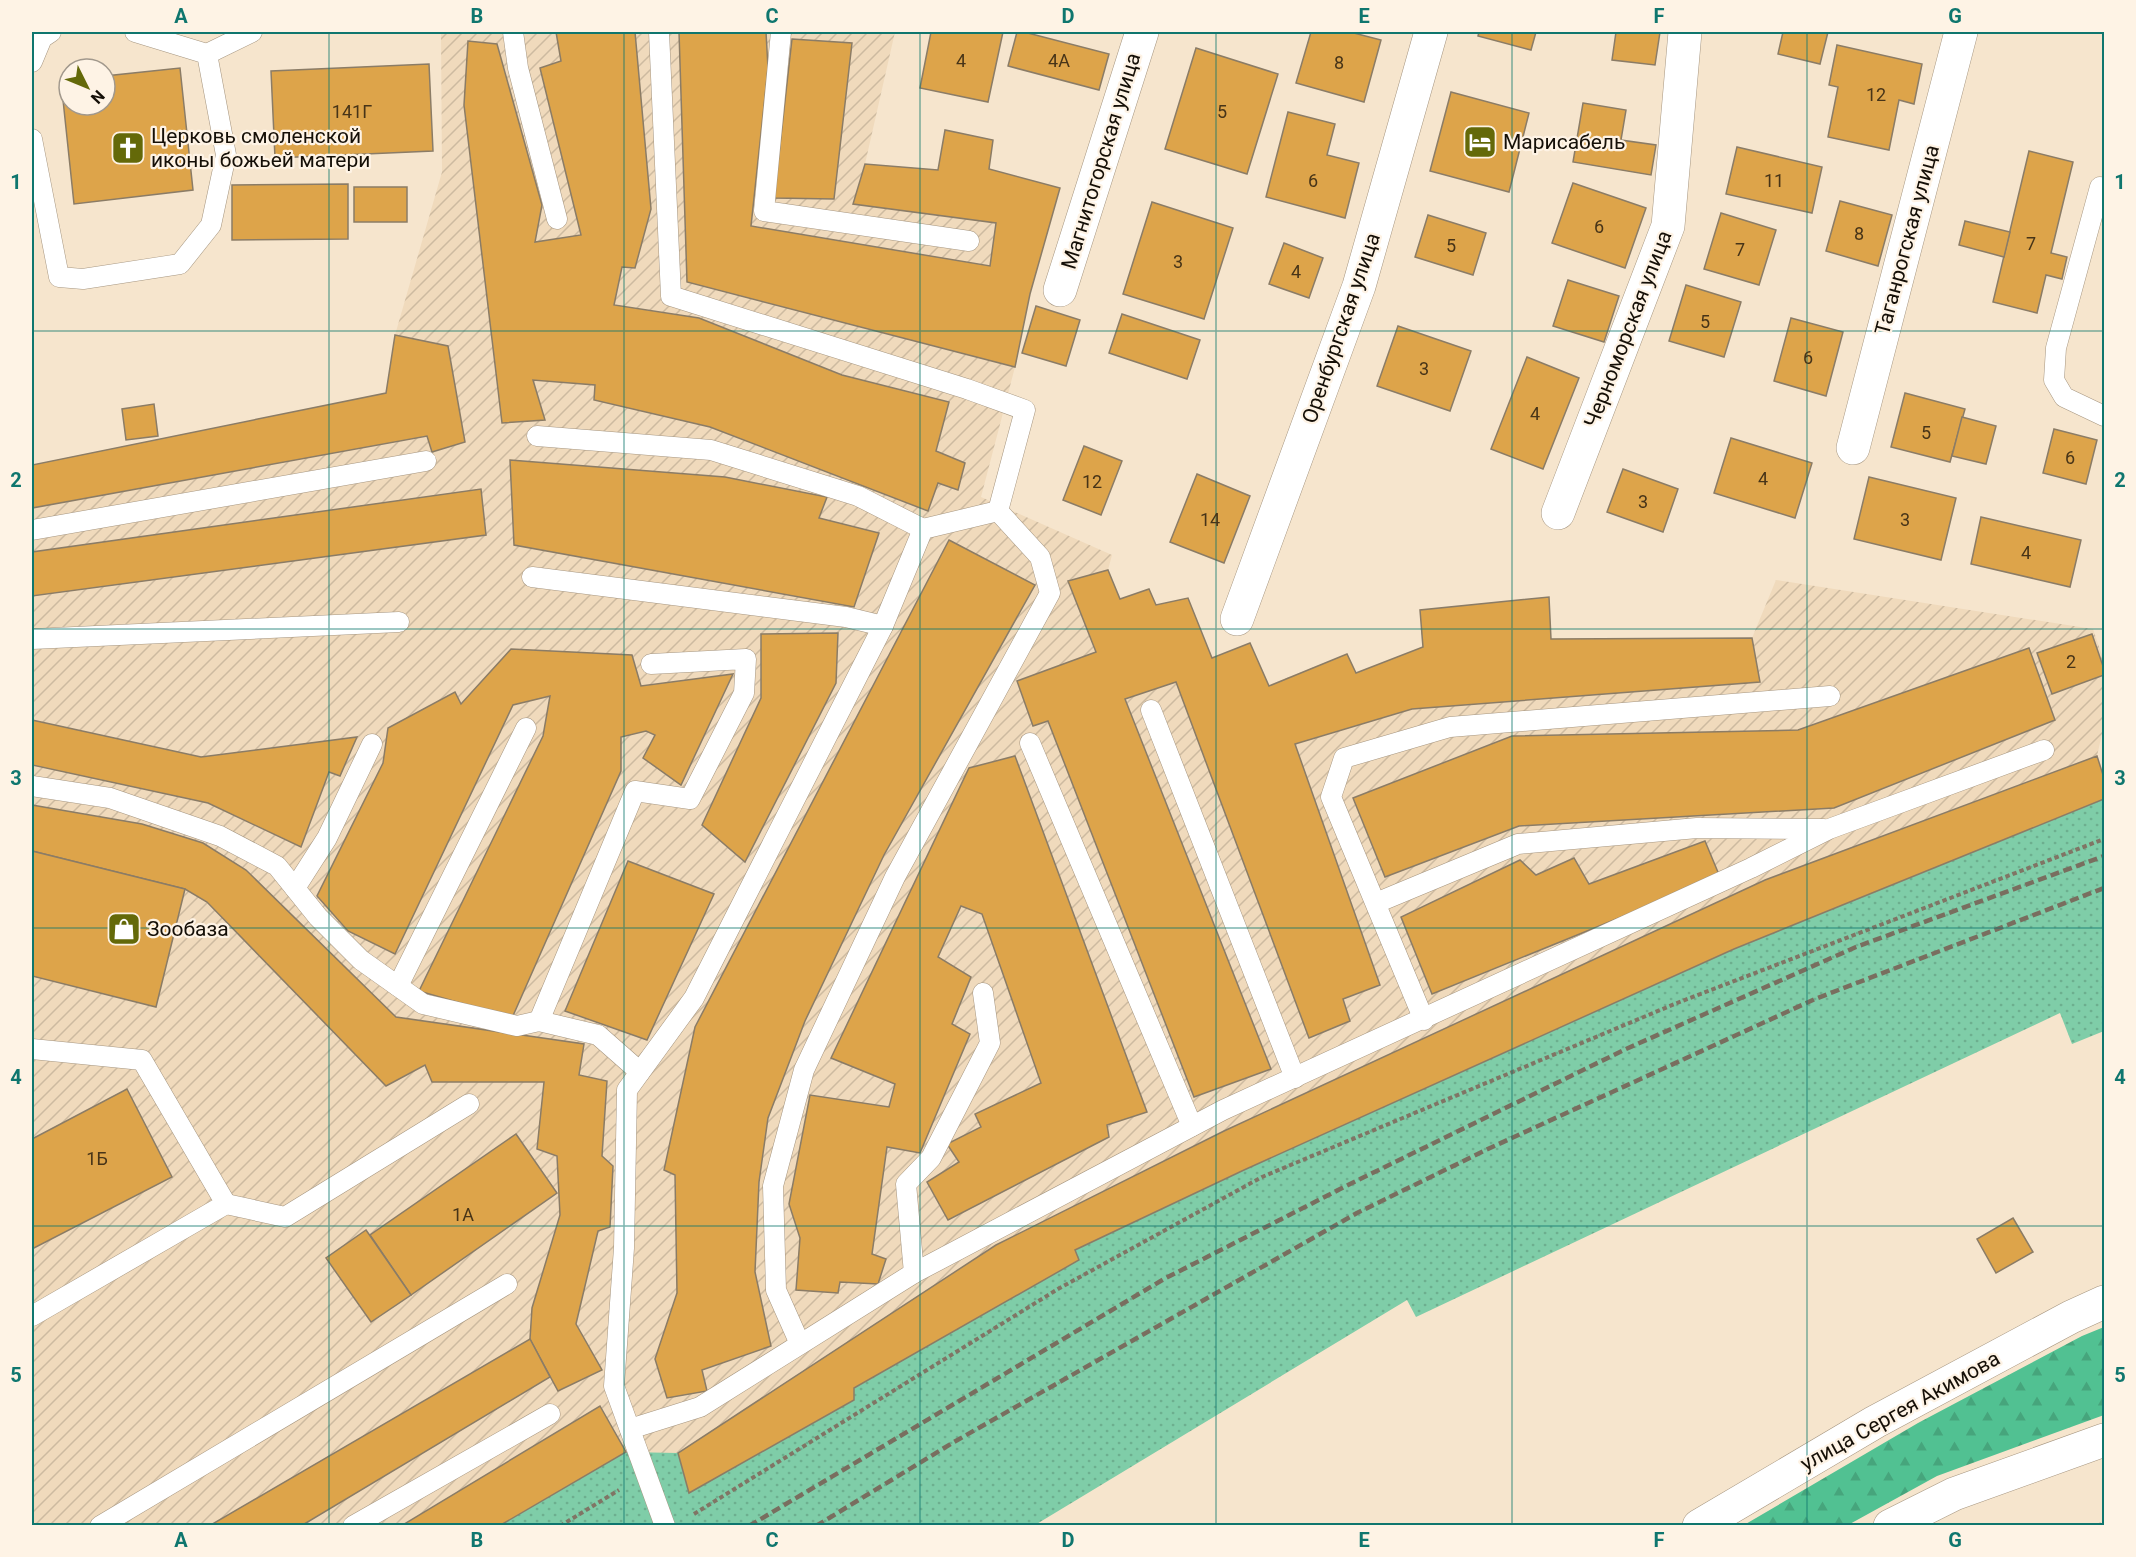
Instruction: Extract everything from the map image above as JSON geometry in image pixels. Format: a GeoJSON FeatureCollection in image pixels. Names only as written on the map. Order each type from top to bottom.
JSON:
{"type":"FeatureCollection","features":[{"type":"Feature","properties":{"kind":"street","name":"Магнитогорская улица"},"geometry":{"type":"LineString","coordinates":[[1060,290],[1142,32]]}},
{"type":"Feature","properties":{"kind":"street","name":"Оренбургская улица"},"geometry":{"type":"LineString","coordinates":[[1237,619],[1359,286],[1431,32]]}},
{"type":"Feature","properties":{"kind":"street","name":"Черноморская улица"},"geometry":{"type":"LineString","coordinates":[[1558,513],[1668,226],[1685,32]]}},
{"type":"Feature","properties":{"kind":"street","name":"Таганрогская улица"},"geometry":{"type":"LineString","coordinates":[[1853,448],[1961,32]]}},
{"type":"Feature","properties":{"kind":"street","name":"улица Сергея Акимова"},"geometry":{"type":"LineString","coordinates":[[1699,1526],[1875,1422],[2104,1302]]}},
{"type":"Feature","properties":{"kind":"street"},"geometry":{"type":"LineString","coordinates":[[1904,1522],[1954,1494],[2104,1440]]}},
{"type":"Feature","properties":{"kind":"lane"},"geometry":{"type":"LineString","coordinates":[[32,62],[42,38],[51,32]]}},
{"type":"Feature","properties":{"kind":"lane"},"geometry":{"type":"LineString","coordinates":[[135,32],[207,54],[252,32]]}},
{"type":"Feature","properties":{"kind":"lane"},"geometry":{"type":"LineString","coordinates":[[513,32],[518,68],[557,219]]}},
{"type":"Feature","properties":{"kind":"lane"},"geometry":{"type":"LineString","coordinates":[[659,32],[670,296],[967,389],[1025,410],[998,511]]}},
{"type":"Feature","properties":{"kind":"lane"},"geometry":{"type":"LineString","coordinates":[[781,32],[764,211],[969,241]]}},
{"type":"Feature","properties":{"kind":"lane"},"geometry":{"type":"LineString","coordinates":[[32,139],[59,277],[84,279],[180,264],[211,225],[226,155],[207,54]]}},
{"type":"Feature","properties":{"kind":"lane"},"geometry":{"type":"LineString","coordinates":[[2100,187],[2056,348],[2054,380],[2064,397],[2104,416]]}},
{"type":"Feature","properties":{"kind":"lane"},"geometry":{"type":"LineString","coordinates":[[537,436],[711,450],[858,496],[923,529],[998,511]]}},
{"type":"Feature","properties":{"kind":"lane"},"geometry":{"type":"LineString","coordinates":[[32,530],[426,461]]}},
{"type":"Feature","properties":{"kind":"lane"},"geometry":{"type":"LineString","coordinates":[[800,1344],[776,1290],[772,1186],[804,1070],[895,877],[1050,593],[1040,557],[998,511]]}},
{"type":"Feature","properties":{"kind":"lane"},"geometry":{"type":"LineString","coordinates":[[665,1526],[614,1386],[624,1248],[627,1090],[694,998],[883,626],[923,529]]}},
{"type":"Feature","properties":{"kind":"lane"},"geometry":{"type":"LineString","coordinates":[[532,577],[846,617],[883,626]]}},
{"type":"Feature","properties":{"kind":"lane"},"geometry":{"type":"LineString","coordinates":[[32,639],[399,622]]}},
{"type":"Feature","properties":{"kind":"lane"},"geometry":{"type":"LineString","coordinates":[[539,1022],[635,791],[690,799],[744,693],[746,659],[651,664]]}},
{"type":"Feature","properties":{"kind":"lane"},"geometry":{"type":"LineString","coordinates":[[1424,1020],[1331,797],[1344,758],[1450,727],[1830,696]]}},
{"type":"Feature","properties":{"kind":"lane"},"geometry":{"type":"LineString","coordinates":[[1151,710],[1295,1078]]}},
{"type":"Feature","properties":{"kind":"lane"},"geometry":{"type":"LineString","coordinates":[[398,986],[526,728]]}},
{"type":"Feature","properties":{"kind":"lane"},"geometry":{"type":"LineString","coordinates":[[1030,743],[1192,1126]]}},
{"type":"Feature","properties":{"kind":"lane"},"geometry":{"type":"LineString","coordinates":[[295,888],[327,838],[372,744]]}},
{"type":"Feature","properties":{"kind":"lane"},"geometry":{"type":"LineString","coordinates":[[630,1429],[700,1407],[914,1273],[1192,1126],[1740,873],[1829,829],[2044,750]]}},
{"type":"Feature","properties":{"kind":"lane"},"geometry":{"type":"LineString","coordinates":[[32,786],[110,798],[220,836],[277,866],[318,917],[361,960],[423,1004],[517,1026],[539,1022],[598,1035],[640,1072]]}},
{"type":"Feature","properties":{"kind":"lane"},"geometry":{"type":"LineString","coordinates":[[1376,903],[1518,844],[1697,828],[1829,829]]}},
{"type":"Feature","properties":{"kind":"lane"},"geometry":{"type":"LineString","coordinates":[[914,1273],[906,1184],[931,1158],[990,1043],[983,993]]}},
{"type":"Feature","properties":{"kind":"lane"},"geometry":{"type":"LineString","coordinates":[[32,1049],[142,1060],[226,1204]]}},
{"type":"Feature","properties":{"kind":"lane"},"geometry":{"type":"LineString","coordinates":[[32,1316],[226,1204],[285,1217],[469,1104]]}},
{"type":"Feature","properties":{"kind":"lane"},"geometry":{"type":"LineString","coordinates":[[100,1526],[507,1284]]}},
{"type":"Feature","properties":{"kind":"lane"},"geometry":{"type":"LineString","coordinates":[[353,1526],[550,1414]]}},
{"type":"Feature","properties":{"kind":"path"},"geometry":{"type":"LineString","coordinates":[[686,1519],[1058,1289],[1262,1177],[1677,1004],[2104,839]]}},
{"type":"Feature","properties":{"kind":"path"},"geometry":{"type":"LineString","coordinates":[[560,1526],[646,1474]]}},
{"type":"Feature","properties":{"kind":"path"},"geometry":{"type":"LineString","coordinates":[[2097,1526],[2104,1523]]}},
{"type":"Feature","properties":{"kind":"shaded area"},"geometry":{"type":"Polygon","coordinates":[[[441,32],[895,32],[865,164],[938,170],[945,130],[993,140],[989,169],[1060,188],[1030,294],[1015,367],[981,497],[1112,555],[1108,570],[1120,599],[1156,605],[1188,598],[1212,658],[1250,643],[1269,685],[1347,654],[1356,673],[1422,647],[1420,610],[1549,597],[1551,639],[1752,638],[1776,580],[2093,629],[2104,661],[2104,725],[2097,756],[2104,778],[2104,799],[1734,949],[1244,1170],[1075,1250],[854,1400],[689,1493],[499,1525],[32,1526],[32,465],[386,393],[395,335],[442,172],[441,32]]]}},
{"type":"Feature","properties":{"kind":"green space"},"geometry":{"type":"Polygon","coordinates":[[[2104,799],[2104,1031],[2072,1044],[2060,1013],[1416,1317],[1407,1300],[1035,1525],[499,1526],[626,1452],[678,1453],[690,1492],[854,1400],[854,1388],[1075,1250],[1244,1170],[1734,949],[2104,799]]]}},
{"type":"Feature","properties":{"kind":"green space"},"geometry":{"type":"Polygon","coordinates":[[[2104,1327],[2104,1415],[1937,1476],[1848,1525],[1744,1525],[1918,1423],[2082,1336],[2104,1327]]]}},
{"type":"Feature","properties":{"kind":"building"},"geometry":{"type":"Polygon","coordinates":[[[556,32],[635,32],[651,209],[635,268],[622,267],[614,305],[699,318],[842,375],[949,402],[936,451],[965,463],[958,490],[938,483],[928,511],[710,427],[594,400],[595,385],[533,380],[545,420],[502,423],[464,105],[468,41],[497,44],[542,205],[535,242],[581,235],[540,68],[561,61],[556,32]]]}},
{"type":"Feature","properties":{"kind":"building"},"geometry":{"type":"Polygon","coordinates":[[[679,32],[766,32],[768,68],[751,226],[990,266],[996,223],[853,204],[865,164],[938,170],[945,130],[993,140],[989,169],[1060,188],[1030,294],[1015,367],[687,282],[679,32]]]}},
{"type":"Feature","properties":{"kind":"building"},"geometry":{"type":"Polygon","coordinates":[[[931,32],[1003,32],[988,102],[920,88],[931,32]]]}},
{"type":"Feature","properties":{"kind":"building"},"geometry":{"type":"Polygon","coordinates":[[[1017,32],[1109,54],[1099,90],[1008,66],[1017,32]]]}},
{"type":"Feature","properties":{"kind":"building"},"geometry":{"type":"Polygon","coordinates":[[[1311,32],[1350,32],[1381,40],[1364,102],[1296,83],[1311,32]]]}},
{"type":"Feature","properties":{"kind":"building"},"geometry":{"type":"Polygon","coordinates":[[[1479,32],[1536,32],[1531,50],[1478,36],[1479,32]]]}},
{"type":"Feature","properties":{"kind":"building"},"geometry":{"type":"Polygon","coordinates":[[[1616,32],[1660,32],[1655,65],[1612,60],[1616,32]]]}},
{"type":"Feature","properties":{"kind":"building"},"geometry":{"type":"Polygon","coordinates":[[[1783,32],[1828,32],[1820,64],[1778,54],[1783,32]]]}},
{"type":"Feature","properties":{"kind":"building"},"geometry":{"type":"Polygon","coordinates":[[[792,39],[852,43],[834,199],[774,198],[792,39]]]}},
{"type":"Feature","properties":{"kind":"building"},"geometry":{"type":"Polygon","coordinates":[[[1837,45],[1922,64],[1914,104],[1899,100],[1889,150],[1828,137],[1838,87],[1829,85],[1837,45]]]}},
{"type":"Feature","properties":{"kind":"building"},"geometry":{"type":"Polygon","coordinates":[[[1196,48],[1278,74],[1247,174],[1165,149],[1196,48]]]}},
{"type":"Feature","properties":{"kind":"building"},"geometry":{"type":"Polygon","coordinates":[[[429,64],[433,151],[275,158],[271,71],[429,64]]]}},
{"type":"Feature","properties":{"kind":"building","name":"Церковь смоленской иконы божьей матери"},"geometry":{"type":"Polygon","coordinates":[[[180,68],[193,190],[74,204],[65,117],[117,117],[117,75],[180,68]]]}},
{"type":"Feature","properties":{"kind":"building","name":"Марисабель"},"geometry":{"type":"Polygon","coordinates":[[[1451,92],[1529,113],[1509,192],[1430,171],[1451,92]]]}},
{"type":"Feature","properties":{"kind":"building"},"geometry":{"type":"Polygon","coordinates":[[[1583,103],[1626,110],[1621,140],[1656,145],[1651,175],[1573,162],[1583,103]]]}},
{"type":"Feature","properties":{"kind":"building"},"geometry":{"type":"Polygon","coordinates":[[[1288,112],[1335,124],[1327,155],[1359,163],[1345,218],[1266,197],[1288,112]]]}},
{"type":"Feature","properties":{"kind":"building"},"geometry":{"type":"Polygon","coordinates":[[[1737,147],[1822,167],[1812,213],[1726,194],[1737,147]]]}},
{"type":"Feature","properties":{"kind":"building"},"geometry":{"type":"Polygon","coordinates":[[[2029,151],[2073,162],[2051,253],[2067,257],[2062,279],[2046,275],[2037,313],[1993,302],[2029,151]]]}},
{"type":"Feature","properties":{"kind":"building"},"geometry":{"type":"Polygon","coordinates":[[[1573,183],[1646,208],[1625,268],[1552,243],[1573,183]]]}},
{"type":"Feature","properties":{"kind":"building"},"geometry":{"type":"Polygon","coordinates":[[[348,184],[348,239],[232,240],[232,185],[348,184]]]}},
{"type":"Feature","properties":{"kind":"building"},"geometry":{"type":"Polygon","coordinates":[[[354,187],[407,187],[407,222],[354,222],[354,187]]]}},
{"type":"Feature","properties":{"kind":"building"},"geometry":{"type":"Polygon","coordinates":[[[1840,201],[1892,215],[1878,266],[1826,251],[1840,201]]]}},
{"type":"Feature","properties":{"kind":"building"},"geometry":{"type":"Polygon","coordinates":[[[1152,202],[1233,228],[1204,319],[1123,294],[1152,202]]]}},
{"type":"Feature","properties":{"kind":"building"},"geometry":{"type":"Polygon","coordinates":[[[1721,213],[1776,230],[1759,285],[1704,269],[1721,213]]]}},
{"type":"Feature","properties":{"kind":"building"},"geometry":{"type":"Polygon","coordinates":[[[1428,215],[1486,233],[1473,275],[1415,257],[1428,215]]]}},
{"type":"Feature","properties":{"kind":"building"},"geometry":{"type":"Polygon","coordinates":[[[1965,221],[2010,232],[2004,257],[1959,245],[1965,221]]]}},
{"type":"Feature","properties":{"kind":"building"},"geometry":{"type":"Polygon","coordinates":[[[1284,243],[1323,258],[1309,298],[1269,284],[1284,243]]]}},
{"type":"Feature","properties":{"kind":"building"},"geometry":{"type":"Polygon","coordinates":[[[1568,280],[1619,296],[1604,342],[1553,326],[1568,280]]]}},
{"type":"Feature","properties":{"kind":"building"},"geometry":{"type":"Polygon","coordinates":[[[1686,285],[1741,302],[1724,357],[1669,341],[1686,285]]]}},
{"type":"Feature","properties":{"kind":"building"},"geometry":{"type":"Polygon","coordinates":[[[1036,306],[1080,320],[1066,366],[1022,353],[1036,306]]]}},
{"type":"Feature","properties":{"kind":"building"},"geometry":{"type":"Polygon","coordinates":[[[1122,314],[1200,340],[1187,379],[1109,353],[1122,314]]]}},
{"type":"Feature","properties":{"kind":"building"},"geometry":{"type":"Polygon","coordinates":[[[1791,318],[1843,332],[1826,396],[1774,381],[1791,318]]]}},
{"type":"Feature","properties":{"kind":"building"},"geometry":{"type":"Polygon","coordinates":[[[1398,326],[1471,351],[1450,411],[1377,386],[1398,326]]]}},
{"type":"Feature","properties":{"kind":"building"},"geometry":{"type":"Polygon","coordinates":[[[395,335],[448,346],[465,442],[432,452],[427,436],[32,508],[32,465],[386,393],[395,335]]]}},
{"type":"Feature","properties":{"kind":"building"},"geometry":{"type":"Polygon","coordinates":[[[1527,357],[1579,378],[1543,469],[1491,449],[1527,357]]]}},
{"type":"Feature","properties":{"kind":"building"},"geometry":{"type":"Polygon","coordinates":[[[1905,393],[1965,409],[1950,462],[1891,447],[1905,393]]]}},
{"type":"Feature","properties":{"kind":"building"},"geometry":{"type":"Polygon","coordinates":[[[154,404],[158,436],[126,440],[122,409],[154,404]]]}},
{"type":"Feature","properties":{"kind":"building"},"geometry":{"type":"Polygon","coordinates":[[[1962,417],[1996,426],[1986,464],[1952,456],[1962,417]]]}},
{"type":"Feature","properties":{"kind":"building"},"geometry":{"type":"Polygon","coordinates":[[[2054,429],[2097,440],[2086,484],[2043,473],[2054,429]]]}},
{"type":"Feature","properties":{"kind":"building"},"geometry":{"type":"Polygon","coordinates":[[[1731,438],[1812,463],[1795,518],[1714,493],[1731,438]]]}},
{"type":"Feature","properties":{"kind":"building"},"geometry":{"type":"Polygon","coordinates":[[[1084,446],[1122,461],[1101,515],[1063,500],[1084,446]]]}},
{"type":"Feature","properties":{"kind":"building"},"geometry":{"type":"Polygon","coordinates":[[[510,460],[725,477],[827,497],[819,518],[879,533],[854,607],[514,545],[510,460]]]}},
{"type":"Feature","properties":{"kind":"building"},"geometry":{"type":"Polygon","coordinates":[[[1623,469],[1678,489],[1663,532],[1607,512],[1623,469]]]}},
{"type":"Feature","properties":{"kind":"building"},"geometry":{"type":"Polygon","coordinates":[[[1197,474],[1250,496],[1224,563],[1170,542],[1197,474]]]}},
{"type":"Feature","properties":{"kind":"building"},"geometry":{"type":"Polygon","coordinates":[[[1869,477],[1956,498],[1941,560],[1854,539],[1869,477]]]}},
{"type":"Feature","properties":{"kind":"building"},"geometry":{"type":"Polygon","coordinates":[[[481,489],[486,535],[32,596],[32,552],[481,489]]]}},
{"type":"Feature","properties":{"kind":"building"},"geometry":{"type":"Polygon","coordinates":[[[1981,517],[2081,540],[2070,587],[1971,564],[1981,517]]]}},
{"type":"Feature","properties":{"kind":"building"},"geometry":{"type":"Polygon","coordinates":[[[949,540],[1035,585],[884,855],[805,1021],[768,1118],[759,1182],[755,1272],[771,1346],[702,1370],[707,1391],[667,1398],[655,1359],[677,1293],[675,1175],[664,1170],[695,1027],[949,540]]]}},
{"type":"Feature","properties":{"kind":"building"},"geometry":{"type":"Polygon","coordinates":[[[1108,570],[1120,599],[1149,589],[1156,605],[1188,598],[1212,658],[1250,643],[1269,686],[1347,654],[1356,673],[1423,647],[1420,610],[1549,597],[1551,639],[1752,638],[1760,682],[1412,709],[1295,744],[1380,985],[1343,999],[1350,1021],[1309,1038],[1176,682],[1125,699],[1271,1069],[1194,1097],[1048,721],[1033,726],[1017,681],[1096,652],[1068,581],[1108,570]]]}},
{"type":"Feature","properties":{"kind":"building"},"geometry":{"type":"Polygon","coordinates":[[[838,633],[836,683],[745,862],[702,825],[761,698],[761,634],[838,633]]]}},
{"type":"Feature","properties":{"kind":"building"},"geometry":{"type":"Polygon","coordinates":[[[2092,634],[2104,675],[2052,694],[2037,653],[2092,634]]]}},
{"type":"Feature","properties":{"kind":"building"},"geometry":{"type":"Polygon","coordinates":[[[2029,648],[2055,720],[1834,808],[1519,826],[1385,877],[1353,798],[1512,736],[1798,730],[2029,648]]]}},
{"type":"Feature","properties":{"kind":"building"},"geometry":{"type":"Polygon","coordinates":[[[511,649],[632,655],[641,686],[733,674],[681,785],[643,758],[655,735],[646,731],[621,737],[621,771],[512,1018],[419,991],[543,736],[550,696],[513,705],[395,954],[348,931],[317,896],[383,763],[388,728],[455,692],[461,704],[511,649]]]}},
{"type":"Feature","properties":{"kind":"building"},"geometry":{"type":"Polygon","coordinates":[[[32,720],[201,757],[357,737],[340,776],[329,772],[301,847],[208,803],[32,765],[32,720]]]}},
{"type":"Feature","properties":{"kind":"building"},"geometry":{"type":"Polygon","coordinates":[[[1015,756],[1147,1112],[1107,1125],[1109,1137],[948,1220],[927,1182],[959,1162],[947,1144],[981,1127],[975,1114],[1041,1083],[982,914],[961,906],[938,957],[971,977],[952,1024],[970,1034],[920,1153],[887,1147],[872,1254],[886,1259],[878,1284],[840,1282],[838,1293],[796,1290],[800,1238],[789,1204],[810,1095],[889,1107],[895,1084],[831,1058],[969,768],[1015,756]]]}},
{"type":"Feature","properties":{"kind":"building"},"geometry":{"type":"Polygon","coordinates":[[[2097,756],[2104,778],[2104,799],[1734,949],[1244,1170],[1075,1250],[1079,1260],[854,1388],[854,1400],[689,1493],[678,1453],[996,1245],[1224,1131],[1765,880],[2097,756]]]}},
{"type":"Feature","properties":{"kind":"building"},"geometry":{"type":"Polygon","coordinates":[[[32,805],[142,824],[203,843],[246,870],[396,1017],[584,1044],[579,1075],[607,1081],[602,1156],[613,1166],[610,1227],[598,1231],[576,1324],[602,1370],[558,1391],[530,1339],[532,1308],[560,1215],[557,1156],[537,1149],[544,1082],[432,1082],[425,1065],[386,1086],[207,902],[185,889],[32,851],[32,805]]]}},
{"type":"Feature","properties":{"kind":"building"},"geometry":{"type":"Polygon","coordinates":[[[1705,841],[1720,877],[1432,994],[1401,917],[1520,860],[1536,875],[1574,858],[1589,884],[1705,841]]]}},
{"type":"Feature","properties":{"kind":"building"},"geometry":{"type":"Polygon","coordinates":[[[32,851],[185,889],[156,1007],[32,976],[32,851]]]}},
{"type":"Feature","properties":{"kind":"building"},"geometry":{"type":"Polygon","coordinates":[[[628,861],[714,894],[647,1040],[565,1011],[628,861]]]}},
{"type":"Feature","properties":{"kind":"building"},"geometry":{"type":"Polygon","coordinates":[[[127,1089],[172,1177],[32,1249],[32,1139],[127,1089]]]}},
{"type":"Feature","properties":{"kind":"building"},"geometry":{"type":"Polygon","coordinates":[[[516,1134],[557,1193],[411,1295],[370,1235],[516,1134]]]}},
{"type":"Feature","properties":{"kind":"building"},"geometry":{"type":"Polygon","coordinates":[[[2013,1218],[2033,1252],[1996,1273],[1977,1239],[2013,1218]]]}},
{"type":"Feature","properties":{"kind":"building"},"geometry":{"type":"Polygon","coordinates":[[[366,1230],[411,1295],[371,1322],[326,1258],[366,1230]]]}},
{"type":"Feature","properties":{"kind":"building"},"geometry":{"type":"Polygon","coordinates":[[[530,1339],[550,1377],[301,1526],[209,1526],[530,1339]]]}},
{"type":"Feature","properties":{"kind":"building"},"geometry":{"type":"Polygon","coordinates":[[[600,1406],[626,1452],[499,1526],[401,1526],[600,1406]]]}},
{"type":"Feature","properties":{"kind":"railway"},"geometry":{"type":"LineString","coordinates":[[749,1526],[1164,1279],[1348,1185],[1626,1049],[1856,947],[2104,856]]}},
{"type":"Feature","properties":{"kind":"railway"},"geometry":{"type":"LineString","coordinates":[[816,1526],[954,1442],[1357,1213],[1490,1148],[1815,999],[2104,888]]}},
{"type":"Feature","properties":{"kind":"place","name":"Марисабель"},"geometry":{"type":"Point","coordinates":[1480,142]}},
{"type":"Feature","properties":{"kind":"place","name":"Церковь смоленской иконы божьей матери"},"geometry":{"type":"Point","coordinates":[128,148]}},
{"type":"Feature","properties":{"kind":"place","name":"Зообаза"},"geometry":{"type":"Point","coordinates":[124,929]}}]}
